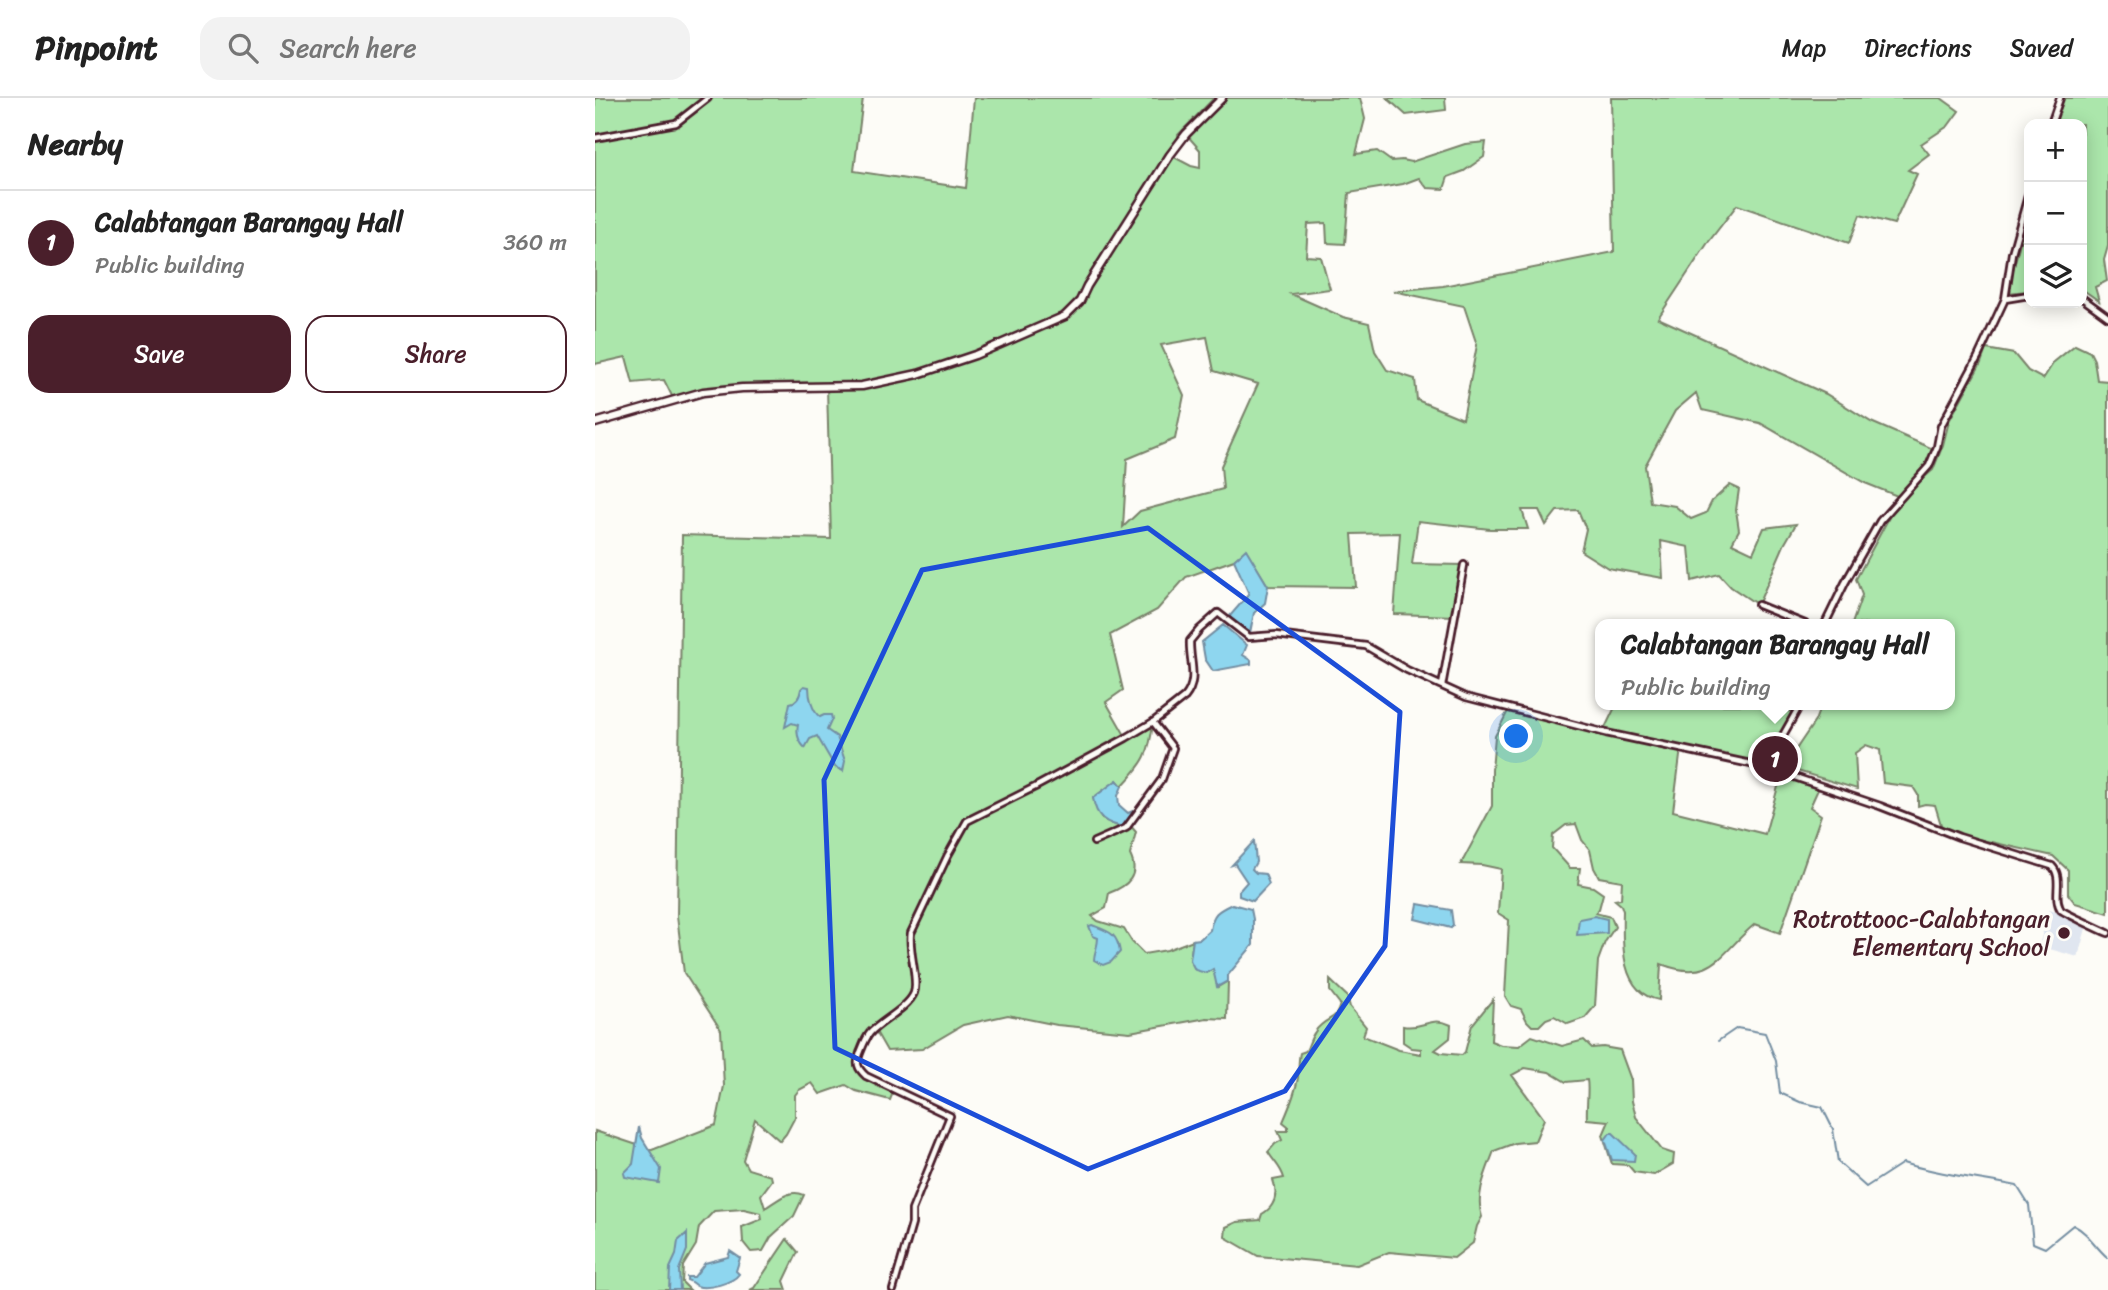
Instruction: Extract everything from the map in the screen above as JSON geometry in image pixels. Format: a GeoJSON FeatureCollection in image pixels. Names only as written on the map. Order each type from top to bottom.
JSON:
{"type":"FeatureCollection","features":[{"type":"Feature","properties":{"kind":"main road"},"geometry":{"type":"LineString","coordinates":[[595,423],[703,392],[881,383],[975,355],[1065,316],[1080,301],[1170,155],[1186,134],[1222,98]]}},
{"type":"Feature","properties":{"kind":"street"},"geometry":{"type":"LineString","coordinates":[[595,138],[676,123],[708,98]]}},
{"type":"Feature","properties":{"kind":"street"},"geometry":{"type":"LineString","coordinates":[[2053,119],[2060,98]]}},
{"type":"Feature","properties":{"kind":"street"},"geometry":{"type":"LineString","coordinates":[[1827,619],[1879,521],[1929,466],[1937,447],[1941,426],[1979,357],[2005,299],[2012,253],[2024,210]]}},
{"type":"Feature","properties":{"kind":"street"},"geometry":{"type":"LineString","coordinates":[[2005,299],[2024,296]]}},
{"type":"Feature","properties":{"kind":"street"},"geometry":{"type":"LineString","coordinates":[[2087,302],[2108,317]]}},
{"type":"Feature","properties":{"kind":"street"},"geometry":{"type":"LineString","coordinates":[[1442,686],[1464,565]]}},
{"type":"Feature","properties":{"kind":"street"},"geometry":{"type":"LineString","coordinates":[[1758,605],[1793,619]]}},
{"type":"Feature","properties":{"kind":"street"},"geometry":{"type":"LineString","coordinates":[[893,1290],[912,1224],[912,1210],[950,1116],[866,1076],[858,1069],[856,1061],[871,1031],[898,1010],[914,993],[911,933],[947,855],[967,821],[1047,781],[1153,722],[1178,703],[1190,692],[1194,680],[1191,641],[1199,629],[1218,612],[1249,637],[1276,635],[1366,646],[1408,670],[1466,697],[1606,733],[1765,767],[1880,806],[1959,837],[2052,866],[2058,875],[2060,909],[2108,933]]}},
{"type":"Feature","properties":{"kind":"street"},"geometry":{"type":"LineString","coordinates":[[1765,767],[1797,710]]}},
{"type":"Feature","properties":{"kind":"street"},"geometry":{"type":"LineString","coordinates":[[1094,842],[1126,828],[1162,779],[1173,748],[1153,722]]}},
{"type":"Feature","properties":{"kind":"highlighted area"},"geometry":{"type":"Polygon","coordinates":[[[1148,528],[1400,712],[1385,946],[1285,1091],[1088,1169],[835,1048],[824,780],[922,570],[1148,528]]]}},
{"type":"Feature","properties":{"kind":"shaded area","name":"Rotrottooc-Calabtangan Elementary School"},"geometry":{"type":"Polygon","coordinates":[[[2049,910],[2088,921],[2078,957],[2039,946],[2049,910]]]}},
{"type":"Feature","properties":{"kind":"green space"},"geometry":{"type":"Polygon","coordinates":[[[595,98],[863,98],[854,171],[966,188],[974,98],[1214,98],[1178,135],[1178,144],[1172,156],[1200,168],[1200,150],[1186,134],[1221,98],[1360,98],[1365,119],[1356,154],[1377,151],[1391,161],[1411,162],[1465,144],[1486,142],[1484,157],[1464,171],[1448,177],[1444,189],[1427,188],[1419,178],[1403,184],[1349,193],[1345,244],[1327,243],[1326,223],[1308,224],[1306,256],[1321,257],[1330,289],[1291,294],[1343,317],[1369,323],[1375,351],[1387,370],[1415,379],[1417,400],[1463,419],[1477,345],[1464,306],[1393,291],[1443,286],[1614,252],[1611,98],[1941,98],[1959,111],[1948,126],[1921,144],[1929,154],[1908,170],[1917,174],[1894,224],[1860,215],[1849,243],[1737,205],[1707,244],[1658,318],[1826,394],[1871,422],[1933,449],[1937,447],[1929,466],[1906,493],[1933,470],[1949,421],[1986,349],[2014,354],[2028,371],[2043,379],[2054,362],[2075,345],[2090,352],[2097,380],[2108,381],[2108,913],[2075,903],[2068,894],[2068,870],[2053,856],[1969,837],[1942,828],[1935,805],[1918,806],[1918,795],[1913,787],[1883,783],[1880,750],[1866,745],[1855,753],[1857,789],[1784,767],[1815,721],[1819,710],[1955,710],[1955,619],[1854,619],[1862,595],[1856,579],[1900,497],[1865,483],[1760,423],[1702,410],[1696,393],[1675,411],[1645,466],[1650,502],[1675,506],[1691,519],[1706,513],[1712,501],[1730,485],[1739,489],[1736,510],[1739,530],[1732,543],[1753,553],[1764,528],[1796,524],[1758,605],[1731,587],[1719,574],[1692,581],[1689,547],[1661,541],[1663,578],[1608,568],[1581,551],[1586,529],[1578,510],[1557,511],[1546,525],[1539,510],[1522,510],[1528,529],[1490,529],[1418,521],[1412,564],[1464,565],[1455,616],[1394,614],[1400,533],[1352,534],[1356,587],[1268,586],[1246,550],[1234,560],[1186,577],[1157,610],[1110,635],[1123,690],[1106,702],[1126,737],[1153,722],[1148,750],[1136,771],[1122,786],[1117,780],[1093,798],[1102,819],[1119,826],[1130,825],[1136,832],[1130,855],[1133,874],[1122,887],[1109,893],[1106,908],[1092,916],[1098,921],[1124,929],[1144,954],[1167,950],[1193,940],[1190,960],[1213,968],[1218,987],[1228,981],[1227,1019],[1207,1018],[1130,1032],[1057,1025],[1008,1015],[963,1025],[922,1049],[887,1051],[875,1030],[862,1047],[857,1065],[866,1076],[894,1090],[890,1100],[856,1091],[846,1085],[820,1094],[812,1083],[795,1095],[795,1117],[780,1141],[755,1119],[743,1160],[748,1169],[771,1176],[772,1180],[761,1195],[765,1208],[788,1194],[804,1195],[794,1216],[771,1237],[763,1251],[751,1252],[743,1242],[742,1227],[762,1219],[761,1213],[744,1209],[714,1211],[699,1227],[696,1245],[683,1266],[682,1282],[690,1290],[595,1290],[595,1131],[652,1150],[716,1125],[724,1086],[721,1030],[684,973],[677,916],[682,535],[831,539],[827,387],[893,379],[822,386],[724,388],[673,398],[664,380],[633,383],[626,357],[595,364],[595,98]],[[1207,337],[1161,345],[1184,395],[1175,439],[1127,459],[1123,527],[1140,511],[1223,489],[1221,466],[1258,384],[1214,371],[1207,337]]]}},
{"type":"Feature","properties":{"kind":"green space"},"geometry":{"type":"Polygon","coordinates":[[[1387,98],[1445,98],[1446,110],[1406,115],[1387,98]]]}},
{"type":"Feature","properties":{"kind":"green space"},"geometry":{"type":"Polygon","coordinates":[[[2062,98],[2108,98],[2108,246],[2104,260],[2107,281],[2095,287],[2099,301],[2087,293],[2087,119],[2054,119],[2062,98]]]}},
{"type":"Feature","properties":{"kind":"green space"},"geometry":{"type":"Polygon","coordinates":[[[2024,227],[2024,291],[2007,293],[2024,227]]]}},
{"type":"Feature","properties":{"kind":"green space"},"geometry":{"type":"Polygon","coordinates":[[[1509,709],[1603,732],[1614,710],[1786,710],[1795,713],[1770,758],[1759,756],[1755,763],[1681,748],[1673,811],[1765,834],[1782,772],[1820,785],[1810,807],[1821,815],[1780,933],[1755,924],[1724,955],[1705,968],[1679,969],[1661,964],[1659,1000],[1637,988],[1626,965],[1623,911],[1615,900],[1621,899],[1622,881],[1599,877],[1590,850],[1582,840],[1576,824],[1566,825],[1553,835],[1552,848],[1570,868],[1580,868],[1578,884],[1593,887],[1603,894],[1599,909],[1595,913],[1611,917],[1615,927],[1605,942],[1598,961],[1595,1006],[1585,1018],[1568,1024],[1554,1016],[1539,1026],[1532,1026],[1521,1009],[1511,1006],[1505,996],[1509,920],[1498,913],[1501,869],[1461,864],[1492,806],[1495,736],[1509,709]]]}},
{"type":"Feature","properties":{"kind":"green space"},"geometry":{"type":"Polygon","coordinates":[[[1330,980],[1347,996],[1350,1007],[1366,1027],[1363,1036],[1399,1050],[1421,1054],[1421,1049],[1412,1048],[1403,1042],[1403,1026],[1444,1022],[1451,1025],[1450,1038],[1435,1050],[1462,1055],[1472,1025],[1493,999],[1491,1041],[1501,1045],[1519,1046],[1532,1036],[1562,1046],[1584,1040],[1592,1048],[1620,1050],[1631,1080],[1636,1117],[1662,1150],[1674,1154],[1673,1164],[1654,1175],[1634,1172],[1628,1165],[1612,1164],[1603,1135],[1609,1121],[1587,1119],[1587,1080],[1566,1082],[1549,1072],[1525,1068],[1512,1075],[1544,1119],[1535,1141],[1515,1143],[1494,1151],[1482,1184],[1482,1217],[1473,1243],[1454,1258],[1389,1252],[1357,1265],[1258,1256],[1225,1237],[1226,1227],[1237,1222],[1260,1220],[1275,1199],[1273,1180],[1284,1178],[1268,1152],[1282,1140],[1278,1131],[1288,1131],[1288,1126],[1283,1122],[1296,1088],[1300,1053],[1306,1051],[1316,1030],[1335,1015],[1340,1004],[1330,991],[1330,980]]]}},
{"type":"Feature","properties":{"kind":"green space"},"geometry":{"type":"Polygon","coordinates":[[[787,1239],[798,1252],[784,1281],[787,1290],[750,1290],[754,1288],[787,1239]]]}},
{"type":"Feature","properties":{"kind":"water"},"geometry":{"type":"Polygon","coordinates":[[[1246,549],[1268,586],[1265,603],[1254,613],[1250,633],[1229,617],[1249,594],[1234,560],[1246,549]]]}},
{"type":"Feature","properties":{"kind":"water"},"geometry":{"type":"Polygon","coordinates":[[[1223,625],[1247,645],[1243,655],[1251,660],[1251,664],[1213,671],[1205,659],[1202,642],[1223,625]]]}},
{"type":"Feature","properties":{"kind":"water"},"geometry":{"type":"Polygon","coordinates":[[[804,686],[809,687],[811,704],[817,714],[820,717],[831,715],[827,730],[837,737],[845,761],[843,771],[835,767],[817,736],[810,739],[805,748],[797,732],[798,725],[792,723],[785,727],[790,703],[798,698],[804,686]]]}},
{"type":"Feature","properties":{"kind":"water"},"geometry":{"type":"Polygon","coordinates":[[[1117,780],[1122,786],[1118,796],[1119,805],[1128,813],[1135,810],[1125,827],[1112,824],[1099,815],[1093,798],[1117,780]]]}},
{"type":"Feature","properties":{"kind":"water"},"geometry":{"type":"Polygon","coordinates":[[[1254,841],[1256,862],[1252,869],[1256,873],[1265,874],[1269,884],[1253,901],[1239,896],[1239,891],[1247,882],[1235,864],[1232,865],[1254,841]]]}},
{"type":"Feature","properties":{"kind":"water"},"geometry":{"type":"Polygon","coordinates":[[[1232,904],[1251,909],[1253,945],[1228,975],[1228,981],[1217,987],[1213,969],[1206,973],[1195,970],[1190,960],[1193,940],[1200,939],[1210,930],[1217,913],[1232,904]]]}},
{"type":"Feature","properties":{"kind":"water"},"geometry":{"type":"Polygon","coordinates":[[[1418,904],[1451,910],[1453,925],[1451,928],[1415,919],[1418,904]]]}},
{"type":"Feature","properties":{"kind":"water"},"geometry":{"type":"Polygon","coordinates":[[[1594,916],[1607,919],[1607,933],[1577,935],[1579,919],[1594,916]]]}},
{"type":"Feature","properties":{"kind":"water"},"geometry":{"type":"Polygon","coordinates":[[[1089,926],[1115,937],[1120,952],[1111,962],[1103,965],[1094,960],[1098,938],[1093,936],[1089,926]]]}},
{"type":"Feature","properties":{"kind":"water"},"geometry":{"type":"Polygon","coordinates":[[[639,1127],[642,1138],[661,1169],[659,1183],[625,1177],[624,1173],[633,1164],[639,1127]]]}},
{"type":"Feature","properties":{"kind":"water"},"geometry":{"type":"Polygon","coordinates":[[[1610,1133],[1635,1154],[1634,1161],[1612,1160],[1605,1140],[1610,1133]]]}},
{"type":"Feature","properties":{"kind":"water"},"geometry":{"type":"Polygon","coordinates":[[[687,1233],[687,1250],[679,1270],[680,1290],[669,1290],[670,1268],[678,1241],[687,1233]]]}},
{"type":"Feature","properties":{"kind":"water"},"geometry":{"type":"Polygon","coordinates":[[[730,1251],[740,1258],[736,1271],[739,1274],[736,1277],[726,1283],[707,1287],[697,1286],[687,1280],[687,1277],[694,1277],[705,1263],[728,1257],[730,1251]]]}},
{"type":"Feature","properties":{"kind":"waterway"},"geometry":{"type":"LineString","coordinates":[[1718,1041],[1737,1028],[1765,1033],[1776,1061],[1780,1093],[1800,1102],[1822,1107],[1833,1129],[1838,1162],[1866,1187],[1903,1163],[2017,1186],[2029,1205],[2033,1243],[2045,1248],[2073,1225],[2108,1258]]}},
{"type":"Feature","properties":{"kind":"place","name":"Calabtangan Barangay Hall"},"geometry":{"type":"Point","coordinates":[1775,759]}},
{"type":"Feature","properties":{"kind":"place","name":"Rotrottooc-Calabtangan Elementary School"},"geometry":{"type":"Point","coordinates":[2064,933]}}]}
